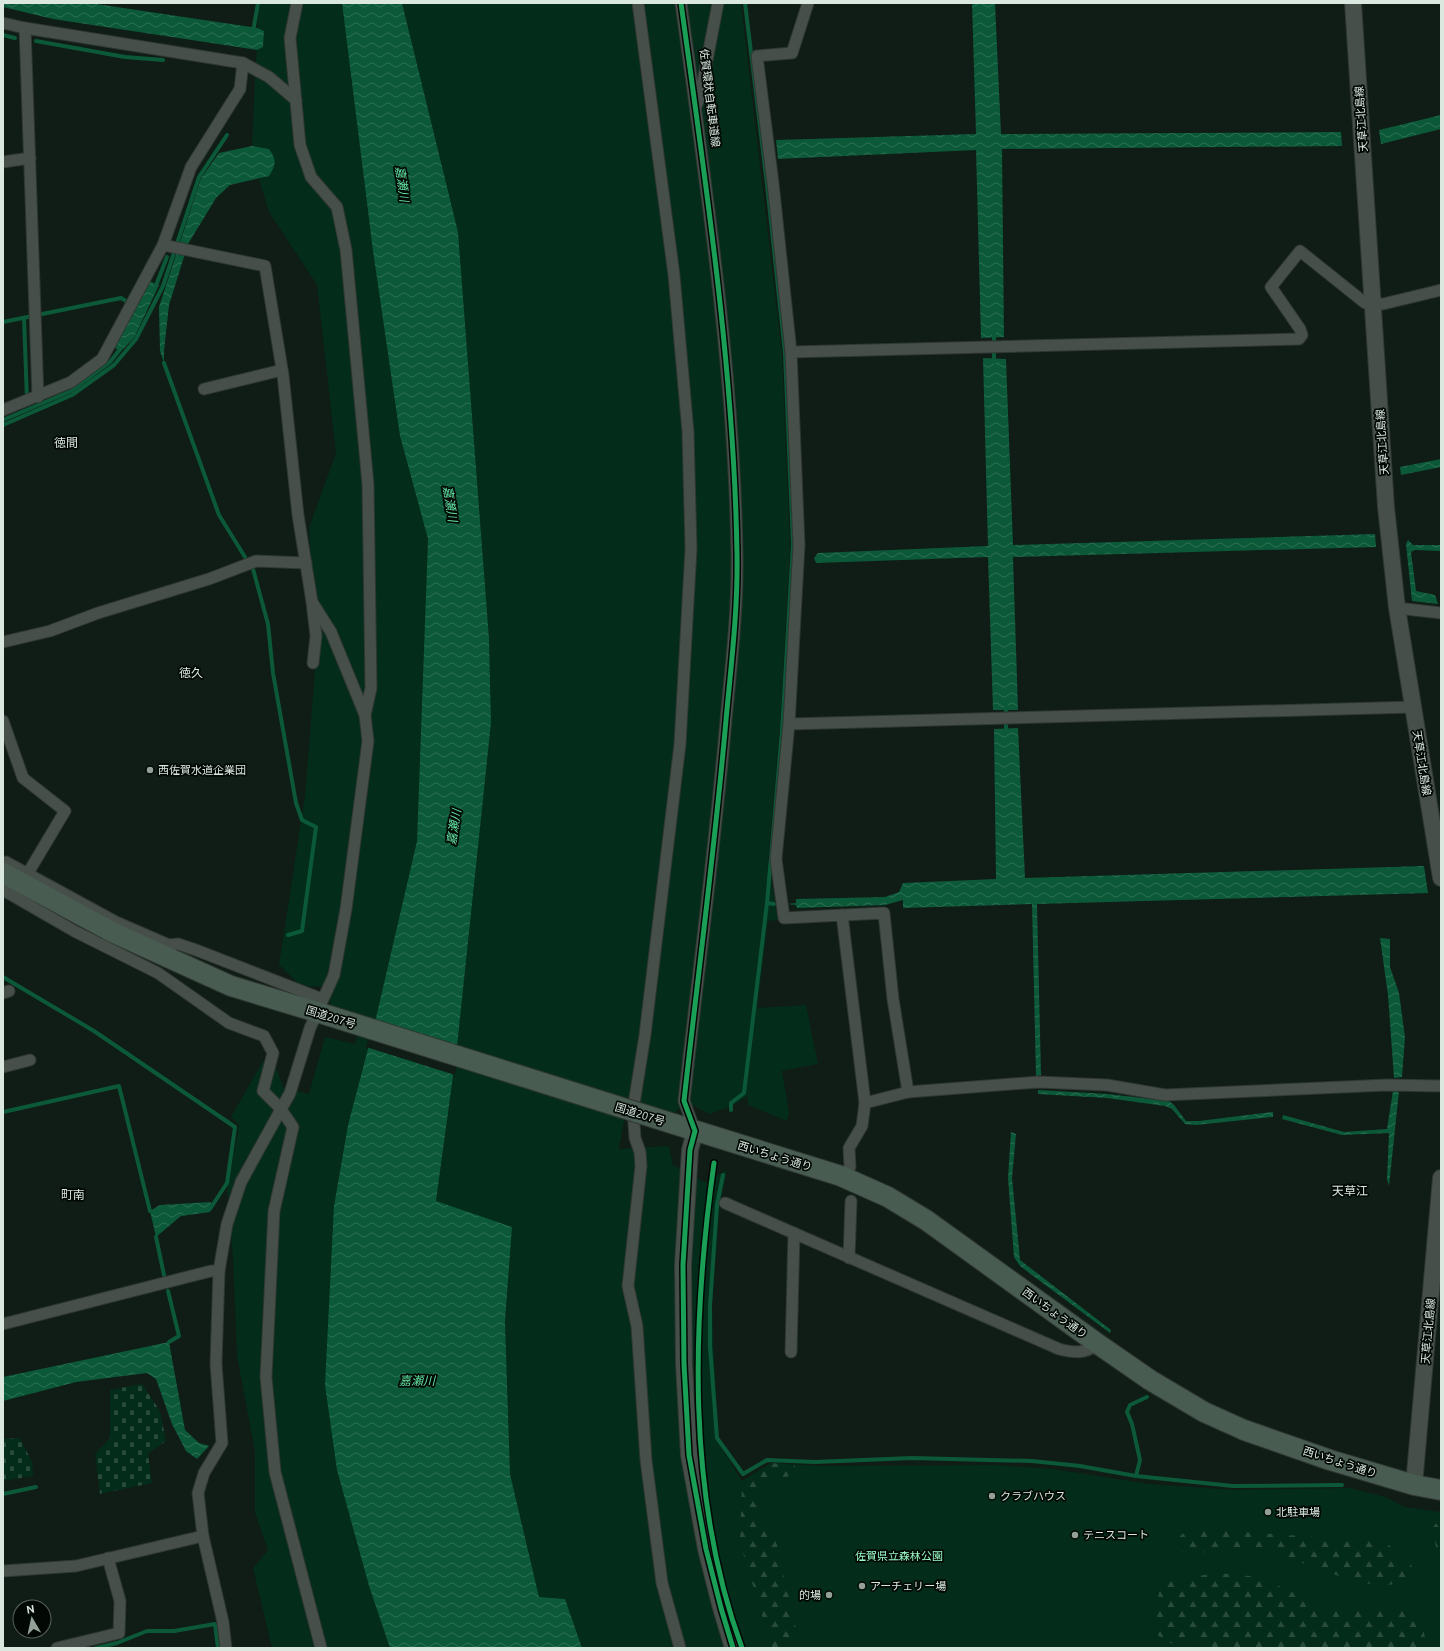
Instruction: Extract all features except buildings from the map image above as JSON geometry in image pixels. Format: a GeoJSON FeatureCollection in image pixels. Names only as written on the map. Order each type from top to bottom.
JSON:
{"type":"FeatureCollection","features":[{"type":"Feature","properties":{"kind":"highway","name":"国道207号"},"geometry":{"type":"LineString","coordinates":[[3,873],[114,933],[231,986],[323,1009],[674,1124]]}},
{"type":"Feature","properties":{"kind":"highway","name":"西いちょう通り"},"geometry":{"type":"LineString","coordinates":[[674,1124],[841,1176],[888,1197],[926,1220],[1150,1380],[1204,1412],[1244,1430],[1330,1460],[1414,1484],[1441,1490]]}},
{"type":"Feature","properties":{"kind":"street"},"geometry":{"type":"LineString","coordinates":[[297,3],[290,38],[300,145],[311,177],[337,207],[346,250],[368,484],[371,688],[364,715]]}},
{"type":"Feature","properties":{"kind":"street"},"geometry":{"type":"LineString","coordinates":[[638,3],[674,275],[688,432],[691,549],[680,744],[645,1035],[633,1110],[635,1138],[640,1152],[641,1166],[628,1286],[637,1326],[646,1460],[662,1583],[680,1648]]}},
{"type":"Feature","properties":{"kind":"street"},"geometry":{"type":"LineString","coordinates":[[681,3],[721,323],[732,443],[737,557],[734,633],[720,789],[684,1101],[695,1131],[690,1150],[683,1265],[684,1364],[689,1455],[706,1549],[733,1648]]}},
{"type":"Feature","properties":{"kind":"street"},"geometry":{"type":"LineString","coordinates":[[695,109],[700,97],[718,3]]}},
{"type":"Feature","properties":{"kind":"street"},"geometry":{"type":"LineString","coordinates":[[808,3],[792,53],[757,56],[773,183],[791,352],[799,545],[789,724],[776,859],[784,918],[884,914],[893,999],[908,1092]]}},
{"type":"Feature","properties":{"kind":"street","name":"天草江北島線"},"geometry":{"type":"LineString","coordinates":[[1353,3],[1386,507],[1396,608],[1441,878]]}},
{"type":"Feature","properties":{"kind":"street"},"geometry":{"type":"LineString","coordinates":[[3,23],[25,28],[243,62],[269,77],[296,100]]}},
{"type":"Feature","properties":{"kind":"street"},"geometry":{"type":"LineString","coordinates":[[25,28],[36,316],[35,398]]}},
{"type":"Feature","properties":{"kind":"street"},"geometry":{"type":"LineString","coordinates":[[3,410],[71,382],[102,359],[131,304],[168,246],[191,167],[240,89],[243,62]]}},
{"type":"Feature","properties":{"kind":"street"},"geometry":{"type":"LineString","coordinates":[[3,162],[30,158]]}},
{"type":"Feature","properties":{"kind":"street"},"geometry":{"type":"LineString","coordinates":[[168,246],[265,266],[282,370],[298,516],[312,602],[316,636],[314,663]]}},
{"type":"Feature","properties":{"kind":"street"},"geometry":{"type":"LineString","coordinates":[[791,352],[1299,339],[1302,335],[1300,329],[1271,287],[1300,251],[1365,302],[1383,304],[1441,290]]}},
{"type":"Feature","properties":{"kind":"street"},"geometry":{"type":"LineString","coordinates":[[204,389],[282,370]]}},
{"type":"Feature","properties":{"kind":"street"},"geometry":{"type":"LineString","coordinates":[[3,642],[50,631],[98,613],[208,579],[256,561],[306,563]]}},
{"type":"Feature","properties":{"kind":"street"},"geometry":{"type":"LineString","coordinates":[[226,1648],[223,1622],[203,1536],[198,1492],[204,1473],[222,1444],[216,1364],[219,1271],[227,1224],[240,1182],[280,1108],[290,1093],[310,1028],[323,1009],[334,975],[346,909],[368,741],[364,715],[331,632],[312,602]]}},
{"type":"Feature","properties":{"kind":"street"},"geometry":{"type":"LineString","coordinates":[[1396,608],[1441,613]]}},
{"type":"Feature","properties":{"kind":"street"},"geometry":{"type":"LineString","coordinates":[[789,724],[1413,707]]}},
{"type":"Feature","properties":{"kind":"street"},"geometry":{"type":"LineString","coordinates":[[3,721],[23,778],[65,811],[28,873]]}},
{"type":"Feature","properties":{"kind":"street"},"geometry":{"type":"LineString","coordinates":[[3,863],[6,862],[28,873],[116,922],[169,945],[178,944],[196,950],[323,1009]]}},
{"type":"Feature","properties":{"kind":"street"},"geometry":{"type":"LineString","coordinates":[[3,890],[76,932],[158,973],[229,1023],[264,1036],[273,1053],[263,1091],[280,1108],[293,1127],[274,1211],[266,1377],[275,1472],[322,1648]]}},
{"type":"Feature","properties":{"kind":"street"},"geometry":{"type":"LineString","coordinates":[[842,915],[865,1103],[862,1126],[849,1148],[850,1167]]}},
{"type":"Feature","properties":{"kind":"street"},"geometry":{"type":"LineString","coordinates":[[3,1067],[30,1060]]}},
{"type":"Feature","properties":{"kind":"street"},"geometry":{"type":"LineString","coordinates":[[865,1103],[908,1092],[1038,1082],[1107,1085],[1166,1095],[1387,1085],[1441,1086]]}},
{"type":"Feature","properties":{"kind":"street","name":"天草江北島線"},"geometry":{"type":"LineString","coordinates":[[1414,1484],[1439,1215],[1441,1178]]}},
{"type":"Feature","properties":{"kind":"street"},"geometry":{"type":"LineString","coordinates":[[849,1258],[850,1202]]}},
{"type":"Feature","properties":{"kind":"street"},"geometry":{"type":"LineString","coordinates":[[725,1203],[1059,1349],[1072,1353],[1081,1352],[1089,1350],[1098,1344]]}},
{"type":"Feature","properties":{"kind":"street"},"geometry":{"type":"LineString","coordinates":[[791,1352],[794,1232]]}},
{"type":"Feature","properties":{"kind":"street"},"geometry":{"type":"LineString","coordinates":[[3,1324],[212,1271],[219,1271]]}},
{"type":"Feature","properties":{"kind":"street"},"geometry":{"type":"LineString","coordinates":[[3,1571],[76,1566],[203,1536]]}},
{"type":"Feature","properties":{"kind":"street"},"geometry":{"type":"LineString","coordinates":[[57,1648],[119,1633],[120,1601],[108,1558]]}},
{"type":"Feature","properties":{"kind":"green space"},"geometry":{"type":"Polygon","coordinates":[[[259,3],[342,3],[373,251],[400,436],[428,539],[417,841],[375,1022],[348,1125],[334,1206],[337,1470],[369,1586],[390,1648],[272,1648],[253,1568],[268,1550],[255,1513],[255,1451],[237,1356],[233,1258],[227,1189],[239,1125],[231,1117],[263,1061],[276,1067],[283,1087],[309,1094],[325,1037],[355,1044],[363,1017],[330,1006],[329,987],[301,986],[279,965],[305,795],[316,659],[309,528],[336,453],[317,285],[269,212],[259,179],[269,176],[269,149],[252,146],[256,58],[257,50],[263,47],[264,32],[257,28],[259,3]]]}},
{"type":"Feature","properties":{"kind":"green space","name":"佐賀県立森林公園"},"geometry":{"type":"Polygon","coordinates":[[[402,3],[741,3],[782,354],[790,547],[780,727],[768,861],[778,920],[768,921],[757,1008],[806,1005],[818,1064],[782,1071],[789,1112],[787,1121],[748,1105],[747,1096],[732,1106],[709,1114],[687,1102],[674,1113],[628,1099],[619,1149],[669,1146],[673,1165],[705,1182],[727,1170],[720,1203],[712,1305],[718,1442],[742,1481],[771,1463],[820,1466],[993,1465],[1053,1469],[1149,1484],[1233,1490],[1350,1488],[1386,1497],[1404,1507],[1441,1512],[1441,1648],[582,1648],[565,1599],[539,1597],[510,1474],[505,1321],[512,1227],[436,1202],[457,1047],[491,723],[489,638],[458,232],[402,3]]]}},
{"type":"Feature","properties":{"kind":"green space"},"geometry":{"type":"Polygon","coordinates":[[[142,1384],[160,1411],[166,1441],[148,1454],[152,1483],[100,1494],[95,1454],[110,1438],[110,1390],[142,1384]]]}},
{"type":"Feature","properties":{"kind":"green space"},"geometry":{"type":"Polygon","coordinates":[[[20,1438],[32,1462],[33,1476],[3,1481],[3,1439],[20,1438]]]}},
{"type":"Feature","properties":{"kind":"green space"},"geometry":{"type":"Polygon","coordinates":[[[771,1463],[795,1465],[795,1475],[768,1480],[758,1497],[762,1525],[775,1536],[796,1629],[793,1648],[772,1648],[740,1543],[742,1482],[771,1463]]]}},
{"type":"Feature","properties":{"kind":"green space"},"geometry":{"type":"Polygon","coordinates":[[[1441,1518],[1441,1552],[1437,1552],[1432,1528],[1441,1518]]]}},
{"type":"Feature","properties":{"kind":"green space"},"geometry":{"type":"Polygon","coordinates":[[[1190,1528],[1385,1542],[1395,1550],[1397,1561],[1410,1559],[1415,1581],[1388,1585],[1358,1583],[1269,1551],[1232,1547],[1190,1555],[1179,1551],[1180,1536],[1190,1528]]]}},
{"type":"Feature","properties":{"kind":"green space"},"geometry":{"type":"Polygon","coordinates":[[[1217,1573],[1260,1577],[1323,1607],[1367,1612],[1409,1607],[1420,1612],[1427,1648],[1211,1648],[1207,1644],[1200,1641],[1181,1644],[1165,1642],[1156,1633],[1159,1589],[1172,1580],[1217,1573]]]}},
{"type":"Feature","properties":{"kind":"water"},"geometry":{"type":"Polygon","coordinates":[[[3,3],[90,3],[257,28],[264,31],[263,47],[257,50],[53,19],[3,7],[3,3]]]}},
{"type":"Feature","properties":{"kind":"water","name":"嘉瀬川"},"geometry":{"type":"Polygon","coordinates":[[[342,3],[402,3],[458,232],[489,638],[491,723],[457,1047],[436,1201],[512,1227],[505,1321],[510,1474],[539,1597],[565,1599],[582,1648],[390,1648],[369,1586],[337,1470],[325,1385],[334,1206],[348,1125],[375,1022],[417,841],[428,539],[400,436],[373,251],[342,3]]]}},
{"type":"Feature","properties":{"kind":"water"},"geometry":{"type":"Polygon","coordinates":[[[972,3],[995,3],[1001,134],[1341,132],[1342,146],[1002,149],[1004,337],[981,338],[976,150],[778,159],[776,140],[976,134],[972,3]]]}},
{"type":"Feature","properties":{"kind":"water"},"geometry":{"type":"Polygon","coordinates":[[[1441,115],[1441,129],[1381,144],[1379,130],[1441,115]]]}},
{"type":"Feature","properties":{"kind":"water"},"geometry":{"type":"Polygon","coordinates":[[[252,146],[269,149],[275,162],[273,169],[269,176],[230,185],[216,198],[188,244],[169,305],[164,363],[160,351],[159,307],[201,178],[219,153],[252,146]]]}},
{"type":"Feature","properties":{"kind":"water"},"geometry":{"type":"Polygon","coordinates":[[[149,281],[159,285],[134,338],[120,352],[113,346],[149,281]]]}},
{"type":"Feature","properties":{"kind":"water"},"geometry":{"type":"Polygon","coordinates":[[[983,358],[1006,359],[1013,545],[1375,534],[1376,547],[1013,557],[1018,710],[993,710],[988,557],[816,563],[814,558],[818,553],[988,546],[983,358]]]}},
{"type":"Feature","properties":{"kind":"water"},"geometry":{"type":"Polygon","coordinates":[[[1441,459],[1441,467],[1401,475],[1400,467],[1441,459]]]}},
{"type":"Feature","properties":{"kind":"water"},"geometry":{"type":"Polygon","coordinates":[[[1408,540],[1413,545],[1441,545],[1441,551],[1415,550],[1411,552],[1416,591],[1435,595],[1438,604],[1412,601],[1406,544],[1408,540]]]}},
{"type":"Feature","properties":{"kind":"water"},"geometry":{"type":"Polygon","coordinates":[[[1018,728],[1025,878],[1424,866],[1428,893],[1037,904],[1041,1075],[1036,1076],[1032,904],[903,908],[903,900],[885,905],[797,908],[796,905],[788,904],[796,903],[796,899],[885,897],[899,892],[903,883],[996,879],[994,729],[1018,728]]]}},
{"type":"Feature","properties":{"kind":"water"},"geometry":{"type":"Polygon","coordinates":[[[1380,938],[1390,939],[1390,967],[1399,993],[1405,1037],[1402,1077],[1394,1078],[1388,995],[1380,938]]]}},
{"type":"Feature","properties":{"kind":"water"},"geometry":{"type":"Polygon","coordinates":[[[1038,1090],[1107,1094],[1169,1101],[1174,1105],[1186,1121],[1199,1121],[1273,1112],[1273,1117],[1196,1125],[1185,1124],[1172,1109],[1165,1106],[1107,1098],[1038,1094],[1038,1090]]]}},
{"type":"Feature","properties":{"kind":"water"},"geometry":{"type":"Polygon","coordinates":[[[1393,1091],[1399,1091],[1389,1186],[1387,1179],[1389,1133],[1342,1135],[1282,1119],[1283,1115],[1344,1132],[1387,1129],[1393,1091]]]}},
{"type":"Feature","properties":{"kind":"water"},"geometry":{"type":"Polygon","coordinates":[[[1011,1132],[1016,1134],[1012,1178],[1020,1260],[1111,1330],[1110,1333],[1020,1266],[1014,1257],[1008,1178],[1011,1132]]]}},
{"type":"Feature","properties":{"kind":"water"},"geometry":{"type":"Polygon","coordinates":[[[211,1202],[210,1212],[181,1216],[156,1237],[150,1211],[160,1205],[211,1202]]]}},
{"type":"Feature","properties":{"kind":"water"},"geometry":{"type":"Polygon","coordinates":[[[169,1342],[185,1430],[199,1443],[209,1446],[197,1459],[186,1451],[172,1424],[156,1379],[147,1373],[76,1382],[3,1401],[3,1377],[169,1342]]]}},
{"type":"Feature","properties":{"kind":"pier"},"geometry":{"type":"Polygon","coordinates":[[[373,1021],[459,1048],[455,1075],[366,1047],[373,1021]]]}},
{"type":"Feature","properties":{"kind":"waterway"},"geometry":{"type":"LineString","coordinates":[[253,32],[258,3]]}},
{"type":"Feature","properties":{"kind":"waterway"},"geometry":{"type":"LineString","coordinates":[[731,1110],[731,1103],[744,1093],[767,903],[782,731],[793,544],[785,353],[767,184],[745,3]]}},
{"type":"Feature","properties":{"kind":"waterway"},"geometry":{"type":"LineString","coordinates":[[3,35],[15,38]]}},
{"type":"Feature","properties":{"kind":"waterway"},"geometry":{"type":"LineString","coordinates":[[36,41],[125,57],[163,60]]}},
{"type":"Feature","properties":{"kind":"waterway"},"geometry":{"type":"LineString","coordinates":[[3,425],[72,395],[114,365],[136,339],[163,286],[199,177],[227,135]]}},
{"type":"Feature","properties":{"kind":"waterway"},"geometry":{"type":"LineString","coordinates":[[155,288],[167,257]]}},
{"type":"Feature","properties":{"kind":"waterway"},"geometry":{"type":"LineString","coordinates":[[3,322],[121,298],[131,304]]}},
{"type":"Feature","properties":{"kind":"waterway"},"geometry":{"type":"LineString","coordinates":[[24,318],[27,400]]}},
{"type":"Feature","properties":{"kind":"waterway"},"geometry":{"type":"LineString","coordinates":[[994,333],[994,362]]}},
{"type":"Feature","properties":{"kind":"waterway"},"geometry":{"type":"LineString","coordinates":[[3,420],[71,391],[110,362],[121,348]]}},
{"type":"Feature","properties":{"kind":"waterway"},"geometry":{"type":"LineString","coordinates":[[164,363],[219,515],[245,557]]}},
{"type":"Feature","properties":{"kind":"waterway"},"geometry":{"type":"LineString","coordinates":[[253,569],[268,624],[273,673],[296,803],[302,820],[316,827],[302,931],[288,935]]}},
{"type":"Feature","properties":{"kind":"waterway"},"geometry":{"type":"LineString","coordinates":[[1006,705],[1006,732]]}},
{"type":"Feature","properties":{"kind":"waterway"},"geometry":{"type":"LineString","coordinates":[[767,903],[774,904]]}},
{"type":"Feature","properties":{"kind":"waterway"},"geometry":{"type":"LineString","coordinates":[[3,977],[94,1031],[235,1127],[227,1183],[210,1209]]}},
{"type":"Feature","properties":{"kind":"waterway"},"geometry":{"type":"LineString","coordinates":[[3,1112],[119,1086],[150,1211]]}},
{"type":"Feature","properties":{"kind":"waterway"},"geometry":{"type":"LineString","coordinates":[[723,1175],[717,1205],[710,1305],[710,1346],[717,1438],[743,1474],[767,1460],[815,1462],[912,1458],[1032,1461],[1080,1466],[1136,1476],[1233,1486],[1342,1485]]}},
{"type":"Feature","properties":{"kind":"waterway"},"geometry":{"type":"LineString","coordinates":[[156,1237],[164,1275]]}},
{"type":"Feature","properties":{"kind":"waterway"},"geometry":{"type":"LineString","coordinates":[[168,1291],[179,1336],[169,1342]]}},
{"type":"Feature","properties":{"kind":"waterway"},"geometry":{"type":"LineString","coordinates":[[1136,1476],[1140,1460],[1132,1424],[1127,1412],[1130,1405],[1147,1397]]}},
{"type":"Feature","properties":{"kind":"waterway"},"geometry":{"type":"LineString","coordinates":[[3,1494],[36,1487]]}},
{"type":"Feature","properties":{"kind":"waterway"},"geometry":{"type":"LineString","coordinates":[[96,1648],[117,1643],[147,1631],[174,1631],[215,1624],[218,1648]]}},
{"type":"Feature","properties":{"kind":"cycle path"},"geometry":{"type":"LineString","coordinates":[[681,3],[709,209],[725,347],[735,485],[737,554],[735,617],[722,768],[684,1101],[695,1131],[690,1150],[683,1265],[684,1364],[689,1455],[706,1549],[733,1648]]}},
{"type":"Feature","properties":{"kind":"cycle path"},"geometry":{"type":"LineString","coordinates":[[714,1163],[701,1284],[698,1346],[699,1408],[703,1469],[711,1530],[724,1590],[742,1648]]}},
{"type":"Feature","properties":{"kind":"place","name":"西佐賀水道企業団"},"geometry":{"type":"Point","coordinates":[150,770]}},
{"type":"Feature","properties":{"kind":"place","name":"クラブハウス"},"geometry":{"type":"Point","coordinates":[992,1496]}},
{"type":"Feature","properties":{"kind":"place","name":"北駐車場"},"geometry":{"type":"Point","coordinates":[1268,1512]}},
{"type":"Feature","properties":{"kind":"place","name":"テニスコート"},"geometry":{"type":"Point","coordinates":[1075,1535]}},
{"type":"Feature","properties":{"kind":"place","name":"アーチェリー場"},"geometry":{"type":"Point","coordinates":[862,1586]}},
{"type":"Feature","properties":{"kind":"place","name":"的場"},"geometry":{"type":"Point","coordinates":[829,1595]}},
{"type":"Feature","properties":{"kind":"district","name":"徳間"},"geometry":{"type":"Point","coordinates":[66,443]}},
{"type":"Feature","properties":{"kind":"district","name":"徳久"},"geometry":{"type":"Point","coordinates":[191,673]}},
{"type":"Feature","properties":{"kind":"district","name":"天草江"},"geometry":{"type":"Point","coordinates":[1350,1191]}},
{"type":"Feature","properties":{"kind":"district","name":"町南"},"geometry":{"type":"Point","coordinates":[73,1195]}}]}
